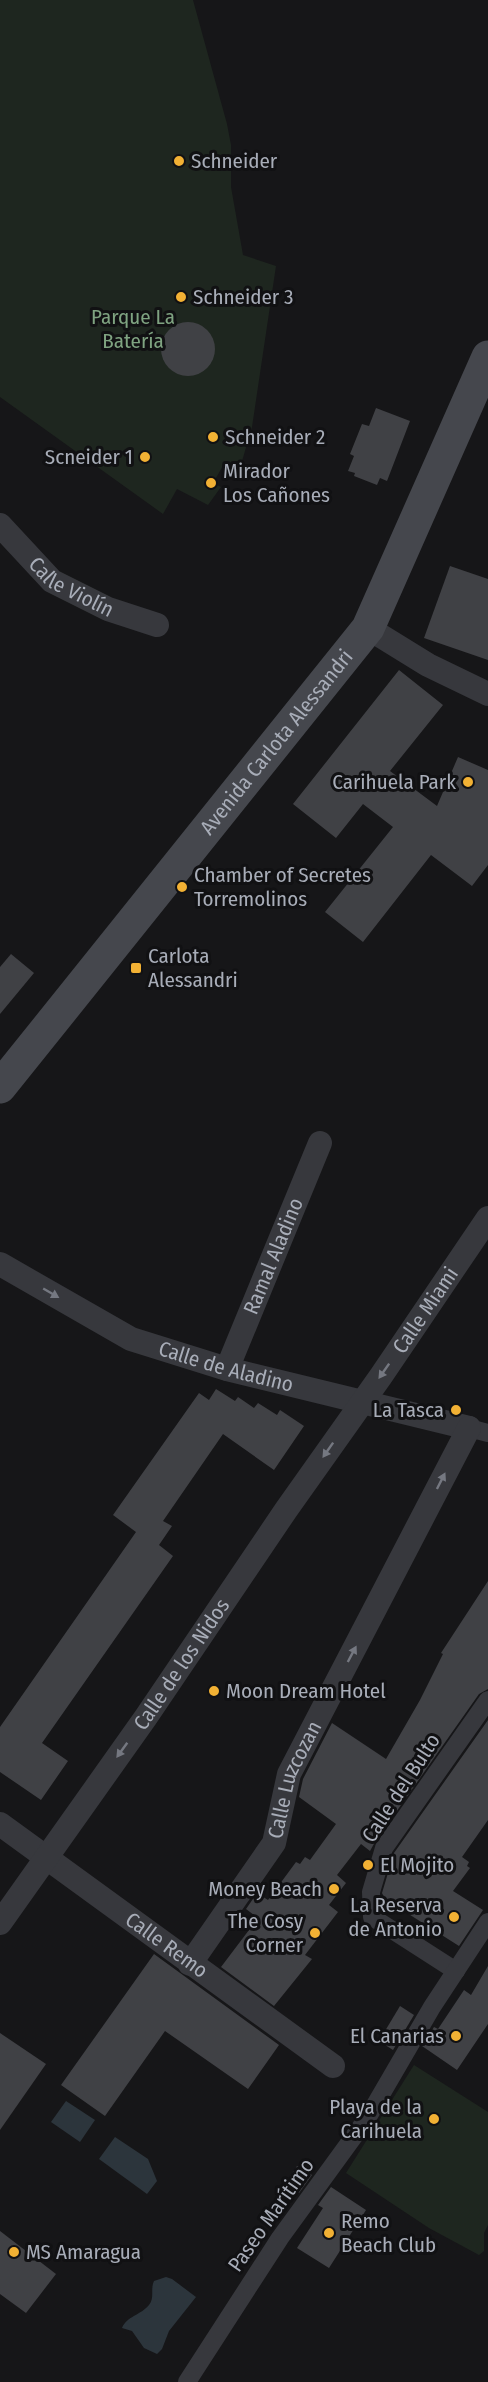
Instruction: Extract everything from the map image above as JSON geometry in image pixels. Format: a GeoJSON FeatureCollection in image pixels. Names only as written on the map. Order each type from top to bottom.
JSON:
{"type":"FeatureCollection","features":[{"type":"Feature","properties":{"kind":"main road","name":"Avenida Carlota Alessandri"},"geometry":{"type":"LineString","coordinates":[[0,1087],[368,628],[488,357]]}},
{"type":"Feature","properties":{"kind":"street","name":"Calle Violín"},"geometry":{"type":"LineString","coordinates":[[0,525],[52,581],[108,609],[157,625]]}},
{"type":"Feature","properties":{"kind":"street"},"geometry":{"type":"LineString","coordinates":[[368,628],[428,664],[488,694]]}},
{"type":"Feature","properties":{"kind":"street","name":"Ramal Aladino"},"geometry":{"type":"LineString","coordinates":[[227,1369],[320,1143]]}},
{"type":"Feature","properties":{"kind":"street","name":"Calle Miami"},"geometry":{"type":"LineString","coordinates":[[362,1402],[488,1218]]}},
{"type":"Feature","properties":{"kind":"street","name":"Calle de Aladino"},"geometry":{"type":"LineString","coordinates":[[0,1264],[131,1339],[227,1369],[482,1428]]}},
{"type":"Feature","properties":{"kind":"street","name":"Calle de los Nidos"},"geometry":{"type":"LineString","coordinates":[[0,1923],[146,1717],[285,1510],[362,1402]]}},
{"type":"Feature","properties":{"kind":"street","name":"Calle Luzcozan"},"geometry":{"type":"LineString","coordinates":[[190,1964],[274,1843],[289,1774],[482,1428]]}},
{"type":"Feature","properties":{"kind":"street","name":"Calle del Bulto"},"geometry":{"type":"LineString","coordinates":[[456,1971],[372,1917],[371,1892],[384,1848],[488,1700]]}},
{"type":"Feature","properties":{"kind":"street","name":"Calle Remo"},"geometry":{"type":"LineString","coordinates":[[0,1824],[333,2066]]}},
{"type":"Feature","properties":{"kind":"street","name":"Paseo Marítimo"},"geometry":{"type":"LineString","coordinates":[[187,2382],[280,2238],[368,2117],[432,2007],[488,1922]]}},
{"type":"Feature","properties":{"kind":"green space","name":"Parque La Batería"},"geometry":{"type":"Polygon","coordinates":[[[0,0],[193,0],[227,124],[231,145],[231,187],[243,255],[276,266],[252,427],[240,468],[224,464],[213,483],[221,487],[208,505],[177,489],[163,514],[0,397],[0,0]]]}},
{"type":"Feature","properties":{"kind":"green space"},"geometry":{"type":"Polygon","coordinates":[[[414,2065],[488,2112],[488,2225],[484,2233],[484,2251],[479,2255],[429,2228],[346,2173],[414,2065]]]}},
{"type":"Feature","properties":{"kind":"shaded area"},"geometry":{"type":"Polygon","coordinates":[[[66,2101],[95,2120],[80,2142],[51,2122],[66,2101]]]}},
{"type":"Feature","properties":{"kind":"shaded area"},"geometry":{"type":"Polygon","coordinates":[[[115,2137],[148,2159],[157,2181],[147,2194],[99,2159],[115,2137]]]}},
{"type":"Feature","properties":{"kind":"shaded area"},"geometry":{"type":"Polygon","coordinates":[[[166,2277],[196,2297],[169,2331],[162,2349],[157,2354],[144,2348],[132,2331],[122,2328],[127,2321],[149,2305],[154,2281],[166,2277]]]}},
{"type":"Feature","properties":{"kind":"building"},"geometry":{"type":"Polygon","coordinates":[[[188,322],[198,324],[207,330],[213,339],[215,349],[213,359],[207,368],[198,374],[188,376],[178,374],[169,368],[163,359],[161,349],[163,339],[169,330],[178,324],[188,322]]]}},
{"type":"Feature","properties":{"kind":"building"},"geometry":{"type":"Polygon","coordinates":[[[376,408],[410,421],[387,481],[380,478],[377,485],[354,476],[355,473],[348,471],[354,456],[350,454],[362,424],[369,426],[376,408]]]}},
{"type":"Feature","properties":{"kind":"building"},"geometry":{"type":"Polygon","coordinates":[[[450,566],[488,579],[488,660],[424,638],[450,566]]]}},
{"type":"Feature","properties":{"kind":"building"},"geometry":{"type":"Polygon","coordinates":[[[399,670],[443,705],[390,771],[437,806],[458,757],[488,770],[488,865],[472,886],[431,855],[363,942],[325,912],[393,827],[363,804],[336,838],[293,804],[399,670]]]}},
{"type":"Feature","properties":{"kind":"building"},"geometry":{"type":"Polygon","coordinates":[[[11,954],[34,973],[0,1014],[0,967],[11,954]]]}},
{"type":"Feature","properties":{"kind":"building"},"geometry":{"type":"Polygon","coordinates":[[[216,1389],[235,1401],[238,1397],[254,1408],[258,1403],[277,1415],[280,1410],[304,1426],[274,1470],[223,1434],[163,1521],[172,1526],[159,1545],[173,1556],[42,1743],[68,1761],[41,1800],[0,1772],[0,1727],[136,1532],[113,1515],[199,1393],[209,1400],[216,1389]]]}},
{"type":"Feature","properties":{"kind":"building"},"geometry":{"type":"Polygon","coordinates":[[[488,1581],[488,1689],[479,1694],[370,1851],[361,1844],[337,1875],[346,1883],[329,1905],[338,1912],[305,1955],[312,1959],[274,2006],[221,1967],[258,1918],[246,1909],[257,1893],[268,1900],[296,1862],[300,1864],[305,1857],[310,1860],[336,1824],[299,1797],[303,1779],[332,1723],[386,1759],[420,1700],[443,1654],[441,1653],[488,1581]]]}},
{"type":"Feature","properties":{"kind":"building"},"geometry":{"type":"Polygon","coordinates":[[[488,1720],[488,1820],[462,1857],[469,1862],[467,1866],[470,1868],[453,1891],[483,1910],[459,1946],[385,1899],[382,1893],[394,1853],[488,1720]]]}},
{"type":"Feature","properties":{"kind":"building"},"geometry":{"type":"Polygon","coordinates":[[[154,1954],[279,2045],[248,2089],[165,2031],[105,2116],[61,2085],[154,1954]]]}},
{"type":"Feature","properties":{"kind":"building","name":"El Canarias"},"geometry":{"type":"Polygon","coordinates":[[[488,1966],[488,2024],[457,2070],[422,2046],[434,2027],[438,2029],[464,1990],[471,1995],[488,1966]]]}},
{"type":"Feature","properties":{"kind":"building"},"geometry":{"type":"Polygon","coordinates":[[[400,2006],[414,2015],[393,2050],[379,2041],[400,2006]]]}},
{"type":"Feature","properties":{"kind":"building"},"geometry":{"type":"Polygon","coordinates":[[[0,2033],[46,2064],[0,2130],[0,2033]]]}},
{"type":"Feature","properties":{"kind":"building"},"geometry":{"type":"Polygon","coordinates":[[[297,2166],[312,2175],[299,2193],[285,2184],[297,2166]]]}},
{"type":"Feature","properties":{"kind":"building","name":"Remo Beach Club"},"geometry":{"type":"Polygon","coordinates":[[[331,2187],[366,2210],[329,2268],[297,2248],[323,2208],[318,2205],[331,2187]]]}},
{"type":"Feature","properties":{"kind":"building","name":"MS Amaragua"},"geometry":{"type":"Polygon","coordinates":[[[0,2231],[56,2274],[26,2313],[0,2294],[0,2231]]]}},
{"type":"Feature","properties":{"kind":"place","name":"Schneider"},"geometry":{"type":"Point","coordinates":[179,161]}},
{"type":"Feature","properties":{"kind":"place","name":"Schneider 3"},"geometry":{"type":"Point","coordinates":[181,297]}},
{"type":"Feature","properties":{"kind":"place","name":"Schneider 2"},"geometry":{"type":"Point","coordinates":[213,437]}},
{"type":"Feature","properties":{"kind":"place","name":"Scneider 1"},"geometry":{"type":"Point","coordinates":[145,457]}},
{"type":"Feature","properties":{"kind":"place","name":"Mirador Los Cañones"},"geometry":{"type":"Point","coordinates":[211,483]}},
{"type":"Feature","properties":{"kind":"place","name":"Carihuela Park"},"geometry":{"type":"Point","coordinates":[468,782]}},
{"type":"Feature","properties":{"kind":"place","name":"Chamber of Secretes Torremolinos"},"geometry":{"type":"Point","coordinates":[182,887]}},
{"type":"Feature","properties":{"kind":"place","name":"Carlota Alessandri"},"geometry":{"type":"Point","coordinates":[136,968]}},
{"type":"Feature","properties":{"kind":"place","name":"La Tasca"},"geometry":{"type":"Point","coordinates":[456,1410]}},
{"type":"Feature","properties":{"kind":"place","name":"Moon Dream Hotel"},"geometry":{"type":"Point","coordinates":[214,1691]}},
{"type":"Feature","properties":{"kind":"place","name":"El Mojito"},"geometry":{"type":"Point","coordinates":[368,1865]}},
{"type":"Feature","properties":{"kind":"place","name":"Money Beach"},"geometry":{"type":"Point","coordinates":[334,1889]}},
{"type":"Feature","properties":{"kind":"place","name":"La Reserva de Antonio"},"geometry":{"type":"Point","coordinates":[454,1917]}},
{"type":"Feature","properties":{"kind":"place","name":"The Cosy Corner"},"geometry":{"type":"Point","coordinates":[315,1933]}},
{"type":"Feature","properties":{"kind":"place","name":"El Canarias"},"geometry":{"type":"Point","coordinates":[456,2036]}},
{"type":"Feature","properties":{"kind":"place","name":"Playa de la Carihuela"},"geometry":{"type":"Point","coordinates":[434,2119]}},
{"type":"Feature","properties":{"kind":"place","name":"Remo Beach Club"},"geometry":{"type":"Point","coordinates":[329,2233]}},
{"type":"Feature","properties":{"kind":"place","name":"MS Amaragua"},"geometry":{"type":"Point","coordinates":[14,2252]}}]}
